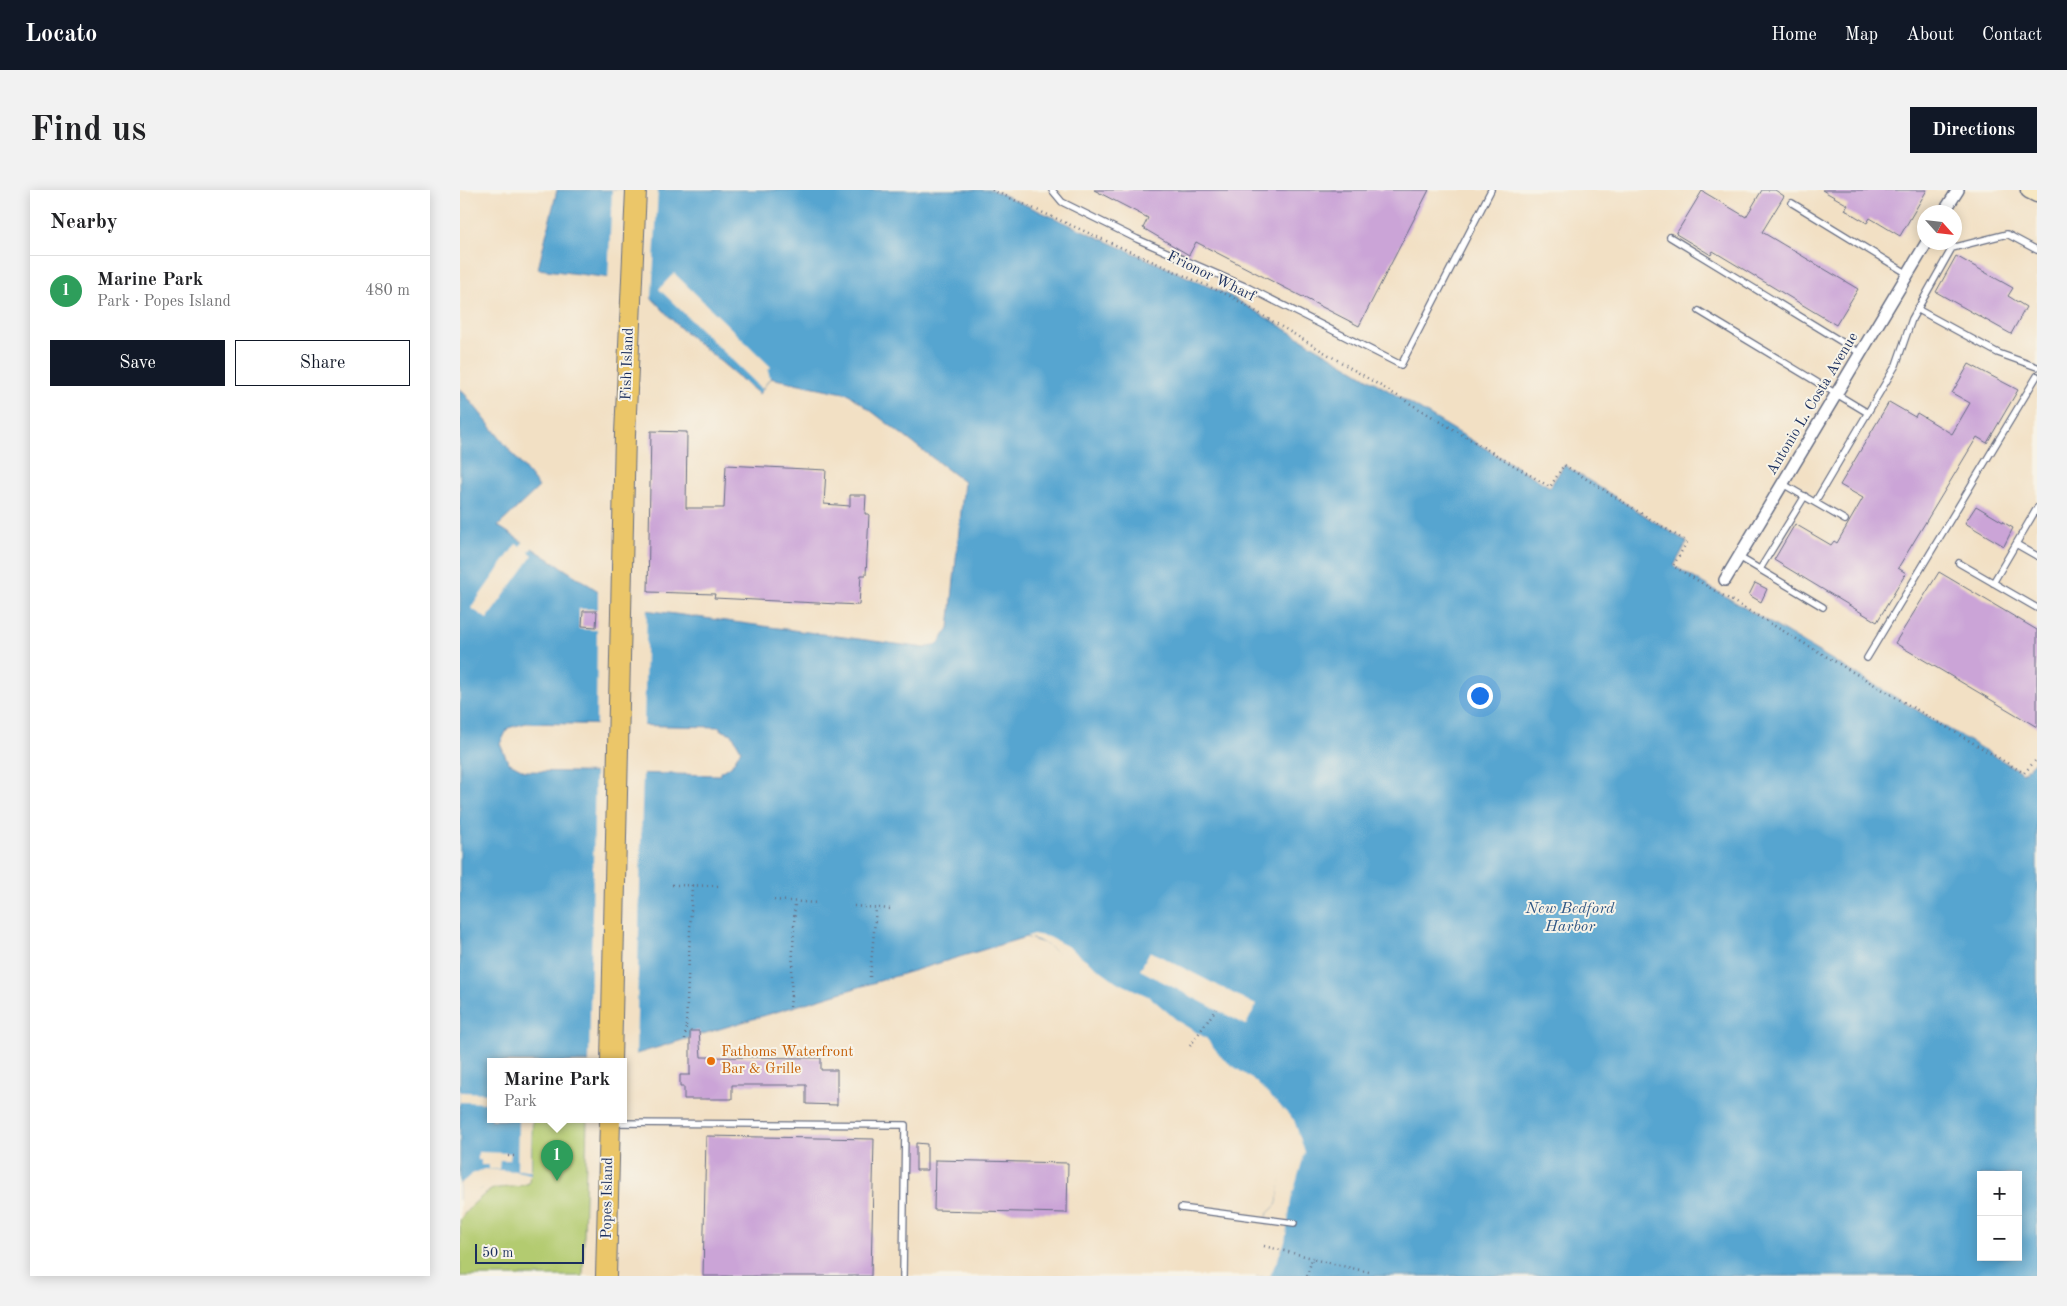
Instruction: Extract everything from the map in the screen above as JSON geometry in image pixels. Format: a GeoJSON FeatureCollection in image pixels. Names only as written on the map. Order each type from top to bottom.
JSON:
{"type":"FeatureCollection","features":[{"type":"Feature","properties":{"kind":"highway","name":"Fish Island"},"geometry":{"type":"LineString","coordinates":[[611,1058],[626,434],[636,190]]}},
{"type":"Feature","properties":{"kind":"highway","name":"Popes Island"},"geometry":{"type":"LineString","coordinates":[[606,1276],[610,1123]]}},
{"type":"Feature","properties":{"kind":"street"},"geometry":{"type":"LineString","coordinates":[[1948,205],[1958,190]]}},
{"type":"Feature","properties":{"kind":"street"},"geometry":{"type":"LineString","coordinates":[[2029,190],[2037,194]]}},
{"type":"Feature","properties":{"kind":"street","name":"Antonio L. Costa Avenue"},"geometry":{"type":"LineString","coordinates":[[1725,580],[1922,250]]}},
{"type":"Feature","properties":{"kind":"lane"},"geometry":{"type":"LineString","coordinates":[[1052,190],[1057,198],[1079,210],[1137,239],[1249,288],[1401,365],[1491,190]]}},
{"type":"Feature","properties":{"kind":"lane"},"geometry":{"type":"LineString","coordinates":[[1792,203],[1908,274]]}},
{"type":"Feature","properties":{"kind":"lane"},"geometry":{"type":"LineString","coordinates":[[1814,502],[1896,365],[1917,309],[1949,251],[1956,245],[2007,234],[2037,250]]}},
{"type":"Feature","properties":{"kind":"lane"},"geometry":{"type":"LineString","coordinates":[[1670,237],[1860,353]]}},
{"type":"Feature","properties":{"kind":"lane"},"geometry":{"type":"LineString","coordinates":[[1917,309],[1998,353],[2037,367]]}},
{"type":"Feature","properties":{"kind":"lane"},"geometry":{"type":"LineString","coordinates":[[1700,311],[1868,413]]}},
{"type":"Feature","properties":{"kind":"lane"},"geometry":{"type":"LineString","coordinates":[[1867,658],[2037,376]]}},
{"type":"Feature","properties":{"kind":"lane"},"geometry":{"type":"LineString","coordinates":[[1783,484],[1845,520]]}},
{"type":"Feature","properties":{"kind":"lane"},"geometry":{"type":"LineString","coordinates":[[1760,569],[1805,496]]}},
{"type":"Feature","properties":{"kind":"lane"},"geometry":{"type":"LineString","coordinates":[[1993,583],[2037,508]]}},
{"type":"Feature","properties":{"kind":"lane"},"geometry":{"type":"LineString","coordinates":[[2016,544],[2037,556]]}},
{"type":"Feature","properties":{"kind":"lane"},"geometry":{"type":"LineString","coordinates":[[1739,557],[1823,608]]}},
{"type":"Feature","properties":{"kind":"lane"},"geometry":{"type":"LineString","coordinates":[[1959,563],[2037,608]]}},
{"type":"Feature","properties":{"kind":"lane"},"geometry":{"type":"LineString","coordinates":[[627,1122],[905,1125],[903,1276]]}},
{"type":"Feature","properties":{"kind":"lane"},"geometry":{"type":"LineString","coordinates":[[1181,1208],[1294,1223]]}},
{"type":"Feature","properties":{"kind":"path","name":"Frionor Wharf"},"geometry":{"type":"LineString","coordinates":[[992,190],[1230,296],[1411,402]]}},
{"type":"Feature","properties":{"kind":"path"},"geometry":{"type":"LineString","coordinates":[[672,885],[721,886]]}},
{"type":"Feature","properties":{"kind":"path"},"geometry":{"type":"LineString","coordinates":[[685,1039],[692,885]]}},
{"type":"Feature","properties":{"kind":"path"},"geometry":{"type":"LineString","coordinates":[[774,900],[817,903]]}},
{"type":"Feature","properties":{"kind":"path"},"geometry":{"type":"LineString","coordinates":[[790,1007],[795,902]]}},
{"type":"Feature","properties":{"kind":"path"},"geometry":{"type":"LineString","coordinates":[[854,906],[891,909]]}},
{"type":"Feature","properties":{"kind":"path"},"geometry":{"type":"LineString","coordinates":[[870,978],[876,908]]}},
{"type":"Feature","properties":{"kind":"path"},"geometry":{"type":"LineString","coordinates":[[871,964],[872,983]]}},
{"type":"Feature","properties":{"kind":"path"},"geometry":{"type":"LineString","coordinates":[[790,996],[791,991]]}},
{"type":"Feature","properties":{"kind":"path"},"geometry":{"type":"LineString","coordinates":[[1190,1046],[1216,1009]]}},
{"type":"Feature","properties":{"kind":"path"},"geometry":{"type":"LineString","coordinates":[[508,1156],[517,1156]]}},
{"type":"Feature","properties":{"kind":"path"},"geometry":{"type":"LineString","coordinates":[[1264,1246],[1369,1272]]}},
{"type":"Feature","properties":{"kind":"path"},"geometry":{"type":"LineString","coordinates":[[1307,1276],[1312,1259],[1320,1260]]}},
{"type":"Feature","properties":{"kind":"green space"},"geometry":{"type":"Polygon","coordinates":[[[532,1123],[587,1123],[583,1276],[460,1276],[460,1220],[474,1204],[491,1190],[529,1183],[532,1123]]]}},
{"type":"Feature","properties":{"kind":"water","name":"New Bedford Harbor"},"geometry":{"type":"Polygon","coordinates":[[[557,190],[992,190],[1230,296],[1550,487],[1564,465],[1687,542],[1674,566],[2023,773],[2037,759],[2037,1276],[1256,1276],[1265,1265],[1278,1234],[1266,1225],[1268,1213],[1277,1204],[1285,1162],[1284,1139],[1277,1123],[1207,1050],[1044,943],[1026,937],[636,1054],[590,1051],[589,1058],[487,1058],[487,1123],[532,1123],[531,1174],[525,1179],[493,1182],[460,1200],[460,388],[539,487],[498,526],[623,607],[925,648],[938,644],[949,628],[964,482],[849,394],[770,378],[759,394],[678,326],[636,281],[538,269],[557,190]],[[526,723],[508,728],[500,744],[508,762],[525,771],[720,775],[720,772],[731,766],[741,750],[732,734],[721,730],[720,727],[526,723]]]}},
{"type":"Feature","properties":{"kind":"pier"},"geometry":{"type":"Polygon","coordinates":[[[612,190],[658,190],[652,297],[647,297],[635,284],[608,280],[612,190]]]}},
{"type":"Feature","properties":{"kind":"pier"},"geometry":{"type":"Polygon","coordinates":[[[674,273],[771,367],[768,370],[770,378],[762,389],[659,289],[674,273]]]}},
{"type":"Feature","properties":{"kind":"pier"},"geometry":{"type":"Polygon","coordinates":[[[526,539],[534,545],[529,552],[533,555],[487,619],[471,608],[516,544],[520,546],[526,539]]]}},
{"type":"Feature","properties":{"kind":"pier"},"geometry":{"type":"Polygon","coordinates":[[[598,587],[623,604],[647,607],[644,728],[596,727],[597,630],[579,629],[579,609],[598,609],[598,587]]]}},
{"type":"Feature","properties":{"kind":"pier"},"geometry":{"type":"Polygon","coordinates":[[[595,770],[643,771],[636,1057],[592,1054],[592,1058],[589,1058],[595,770]]]}},
{"type":"Feature","properties":{"kind":"pier"},"geometry":{"type":"Polygon","coordinates":[[[1033,934],[1049,937],[1067,946],[1117,982],[1150,997],[1179,1022],[1206,1038],[1223,1059],[1256,1082],[1294,1120],[1305,1152],[1291,1200],[1285,1242],[1270,1276],[1254,1276],[1257,1263],[1264,1263],[1275,1235],[1266,1225],[1268,1213],[1277,1204],[1283,1163],[1283,1144],[1275,1124],[1205,1052],[1117,995],[1104,989],[1050,947],[1038,940],[1026,937],[1033,934]]]}},
{"type":"Feature","properties":{"kind":"pier"},"geometry":{"type":"Polygon","coordinates":[[[1150,951],[1256,1005],[1246,1025],[1140,970],[1150,951]]]}},
{"type":"Feature","properties":{"kind":"pier"},"geometry":{"type":"Polygon","coordinates":[[[460,1092],[487,1093],[487,1103],[460,1102],[460,1092]]]}},
{"type":"Feature","properties":{"kind":"pier"},"geometry":{"type":"Polygon","coordinates":[[[518,1123],[532,1123],[531,1170],[517,1170],[518,1123]]]}},
{"type":"Feature","properties":{"kind":"pier"},"geometry":{"type":"Polygon","coordinates":[[[478,1152],[511,1153],[510,1160],[500,1160],[499,1169],[489,1169],[489,1165],[481,1165],[481,1160],[478,1160],[478,1152]]]}},
{"type":"Feature","properties":{"kind":"pier"},"geometry":{"type":"Polygon","coordinates":[[[484,1169],[531,1174],[527,1181],[517,1187],[494,1184],[481,1189],[460,1203],[460,1184],[472,1174],[484,1169]]]}},
{"type":"Feature","properties":{"kind":"building"},"geometry":{"type":"Polygon","coordinates":[[[1094,190],[1429,190],[1359,326],[1196,242],[1189,255],[1143,228],[1148,218],[1094,190]]]}},
{"type":"Feature","properties":{"kind":"building"},"geometry":{"type":"Polygon","coordinates":[[[1762,190],[1775,190],[1784,196],[1762,232],[1858,289],[1836,325],[1713,251],[1711,255],[1676,234],[1702,191],[1746,217],[1762,190]]]}},
{"type":"Feature","properties":{"kind":"building"},"geometry":{"type":"Polygon","coordinates":[[[1822,190],[1927,190],[1900,236],[1870,218],[1867,223],[1845,210],[1848,205],[1822,190]]]}},
{"type":"Feature","properties":{"kind":"building"},"geometry":{"type":"Polygon","coordinates":[[[1956,256],[2013,288],[2008,296],[2026,307],[2011,334],[1936,292],[1956,256]]]}},
{"type":"Feature","properties":{"kind":"building"},"geometry":{"type":"Polygon","coordinates":[[[1969,364],[2018,390],[1987,443],[1977,437],[1898,568],[1906,573],[1877,622],[1774,560],[1795,524],[1831,545],[1834,541],[1837,543],[1863,498],[1840,485],[1889,402],[1915,417],[1917,413],[1952,434],[1970,403],[1952,393],[1969,364]]]}},
{"type":"Feature","properties":{"kind":"building"},"geometry":{"type":"Polygon","coordinates":[[[651,431],[687,432],[686,508],[724,508],[726,465],[826,470],[824,504],[850,506],[850,495],[866,495],[865,514],[869,514],[866,575],[861,575],[859,605],[714,598],[715,594],[648,592],[651,431]]]}},
{"type":"Feature","properties":{"kind":"building"},"geometry":{"type":"Polygon","coordinates":[[[1976,506],[2013,528],[2004,546],[1965,523],[1976,506]]]}},
{"type":"Feature","properties":{"kind":"building"},"geometry":{"type":"Polygon","coordinates":[[[1939,572],[2037,630],[2037,727],[1895,643],[1939,572]]]}},
{"type":"Feature","properties":{"kind":"building"},"geometry":{"type":"Polygon","coordinates":[[[1755,583],[1767,589],[1761,602],[1749,595],[1755,583]]]}},
{"type":"Feature","properties":{"kind":"building"},"geometry":{"type":"Polygon","coordinates":[[[583,611],[597,611],[596,627],[582,626],[583,611]]]}},
{"type":"Feature","properties":{"kind":"building"},"geometry":{"type":"Polygon","coordinates":[[[690,1031],[699,1031],[701,1057],[821,1058],[821,1070],[837,1070],[837,1105],[806,1104],[806,1085],[732,1085],[732,1099],[684,1099],[684,1087],[680,1087],[680,1075],[690,1075],[690,1031]]]}},
{"type":"Feature","properties":{"kind":"building"},"geometry":{"type":"Polygon","coordinates":[[[706,1136],[874,1139],[871,1276],[703,1276],[706,1136]]]}},
{"type":"Feature","properties":{"kind":"building"},"geometry":{"type":"Polygon","coordinates":[[[916,1143],[927,1144],[927,1170],[916,1170],[916,1143]]]}},
{"type":"Feature","properties":{"kind":"building"},"geometry":{"type":"Polygon","coordinates":[[[935,1160],[1068,1163],[1067,1213],[934,1210],[935,1160]]]}},
{"type":"Feature","properties":{"kind":"place","name":"Fathoms Waterfront Bar & Grille"},"geometry":{"type":"Point","coordinates":[711,1061]}},
{"type":"Feature","properties":{"kind":"place","name":"Marine Park"},"geometry":{"type":"Point","coordinates":[557,1181]}}]}
